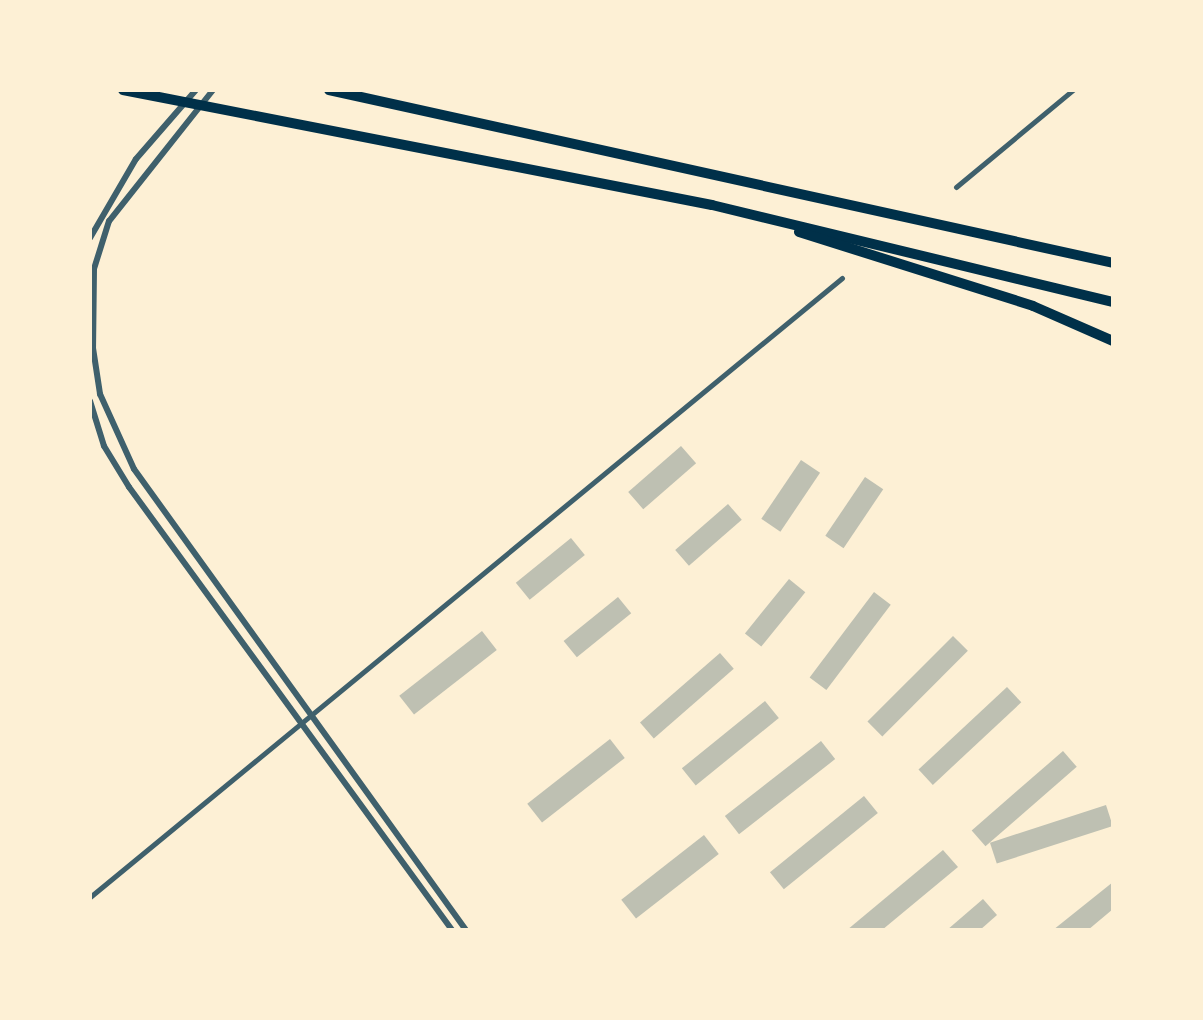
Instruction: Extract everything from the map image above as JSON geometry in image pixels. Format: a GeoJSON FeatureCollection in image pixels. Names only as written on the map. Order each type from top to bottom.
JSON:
{"type":"FeatureCollection","features":[{"type":"Feature","properties":{"kind":"highway"},"geometry":{"type":"LineString","coordinates":[[122,90],[712,205],[1113,302]]}},
{"type":"Feature","properties":{"kind":"highway"},"geometry":{"type":"LineString","coordinates":[[329,90],[1113,262]]}},
{"type":"Feature","properties":{"kind":"highway"},"geometry":{"type":"LineString","coordinates":[[712,205],[1033,306],[1113,342]]}},
{"type":"Feature","properties":{"kind":"street"},"geometry":{"type":"LineString","coordinates":[[90,238],[93,218],[136,159],[196,90]]}},
{"type":"Feature","properties":{"kind":"street"},"geometry":{"type":"LineString","coordinates":[[213,90],[109,220],[94,268],[93,348],[113,430],[134,469],[466,930]]}},
{"type":"Feature","properties":{"kind":"street"},"geometry":{"type":"LineString","coordinates":[[956,187],[1073,90]]}},
{"type":"Feature","properties":{"kind":"street"},"geometry":{"type":"LineString","coordinates":[[93,218],[109,220]]}},
{"type":"Feature","properties":{"kind":"street"},"geometry":{"type":"LineString","coordinates":[[90,897],[842,278]]}},
{"type":"Feature","properties":{"kind":"street"},"geometry":{"type":"LineString","coordinates":[[90,400],[104,446],[130,487],[452,930]]}},
{"type":"Feature","properties":{"kind":"building"},"geometry":{"type":"Polygon","coordinates":[[[681,446],[696,463],[643,509],[628,492],[681,446]]]}},
{"type":"Feature","properties":{"kind":"building"},"geometry":{"type":"Polygon","coordinates":[[[801,460],[820,473],[780,532],[761,519],[801,460]]]}},
{"type":"Feature","properties":{"kind":"building"},"geometry":{"type":"Polygon","coordinates":[[[865,477],[883,489],[844,548],[825,536],[865,477]]]}},
{"type":"Feature","properties":{"kind":"building"},"geometry":{"type":"Polygon","coordinates":[[[728,504],[742,520],[689,566],[675,550],[728,504]]]}},
{"type":"Feature","properties":{"kind":"building"},"geometry":{"type":"Polygon","coordinates":[[[571,538],[585,555],[530,600],[516,583],[571,538]]]}},
{"type":"Feature","properties":{"kind":"building"},"geometry":{"type":"Polygon","coordinates":[[[789,579],[805,592],[761,647],[745,633],[789,579]]]}},
{"type":"Feature","properties":{"kind":"building"},"geometry":{"type":"Polygon","coordinates":[[[874,592],[891,605],[826,690],[810,677],[874,592]]]}},
{"type":"Feature","properties":{"kind":"building"},"geometry":{"type":"Polygon","coordinates":[[[618,597],[631,613],[577,657],[564,641],[618,597]]]}},
{"type":"Feature","properties":{"kind":"building"},"geometry":{"type":"Polygon","coordinates":[[[482,631],[497,650],[414,715],[399,696],[482,631]]]}},
{"type":"Feature","properties":{"kind":"building"},"geometry":{"type":"Polygon","coordinates":[[[953,636],[968,651],[882,736],[867,722],[953,636]]]}},
{"type":"Feature","properties":{"kind":"building"},"geometry":{"type":"Polygon","coordinates":[[[720,653],[734,669],[654,738],[640,723],[720,653]]]}},
{"type":"Feature","properties":{"kind":"building"},"geometry":{"type":"Polygon","coordinates":[[[1007,687],[1021,702],[933,785],[919,770],[1007,687]]]}},
{"type":"Feature","properties":{"kind":"building"},"geometry":{"type":"Polygon","coordinates":[[[765,701],[779,718],[696,785],[682,768],[765,701]]]}},
{"type":"Feature","properties":{"kind":"building"},"geometry":{"type":"Polygon","coordinates":[[[610,739],[625,758],[542,823],[527,804],[610,739]]]}},
{"type":"Feature","properties":{"kind":"building"},"geometry":{"type":"Polygon","coordinates":[[[821,741],[835,759],[739,834],[725,816],[821,741]]]}},
{"type":"Feature","properties":{"kind":"building"},"geometry":{"type":"Polygon","coordinates":[[[1063,751],[1077,767],[985,846],[972,830],[1063,751]]]}},
{"type":"Feature","properties":{"kind":"building"},"geometry":{"type":"Polygon","coordinates":[[[864,796],[878,813],[784,889],[770,872],[864,796]]]}},
{"type":"Feature","properties":{"kind":"building"},"geometry":{"type":"Polygon","coordinates":[[[1106,805],[1113,826],[997,864],[990,843],[1106,805]]]}},
{"type":"Feature","properties":{"kind":"building"},"geometry":{"type":"Polygon","coordinates":[[[704,835],[719,854],[636,919],[621,900],[704,835]]]}},
{"type":"Feature","properties":{"kind":"building"},"geometry":{"type":"Polygon","coordinates":[[[943,850],[958,867],[882,930],[847,930],[943,850]]]}},
{"type":"Feature","properties":{"kind":"building"},"geometry":{"type":"Polygon","coordinates":[[[1113,882],[1113,909],[1088,930],[1053,930],[1113,882]]]}},
{"type":"Feature","properties":{"kind":"building"},"geometry":{"type":"Polygon","coordinates":[[[983,899],[997,915],[980,930],[947,930],[983,899]]]}}]}
